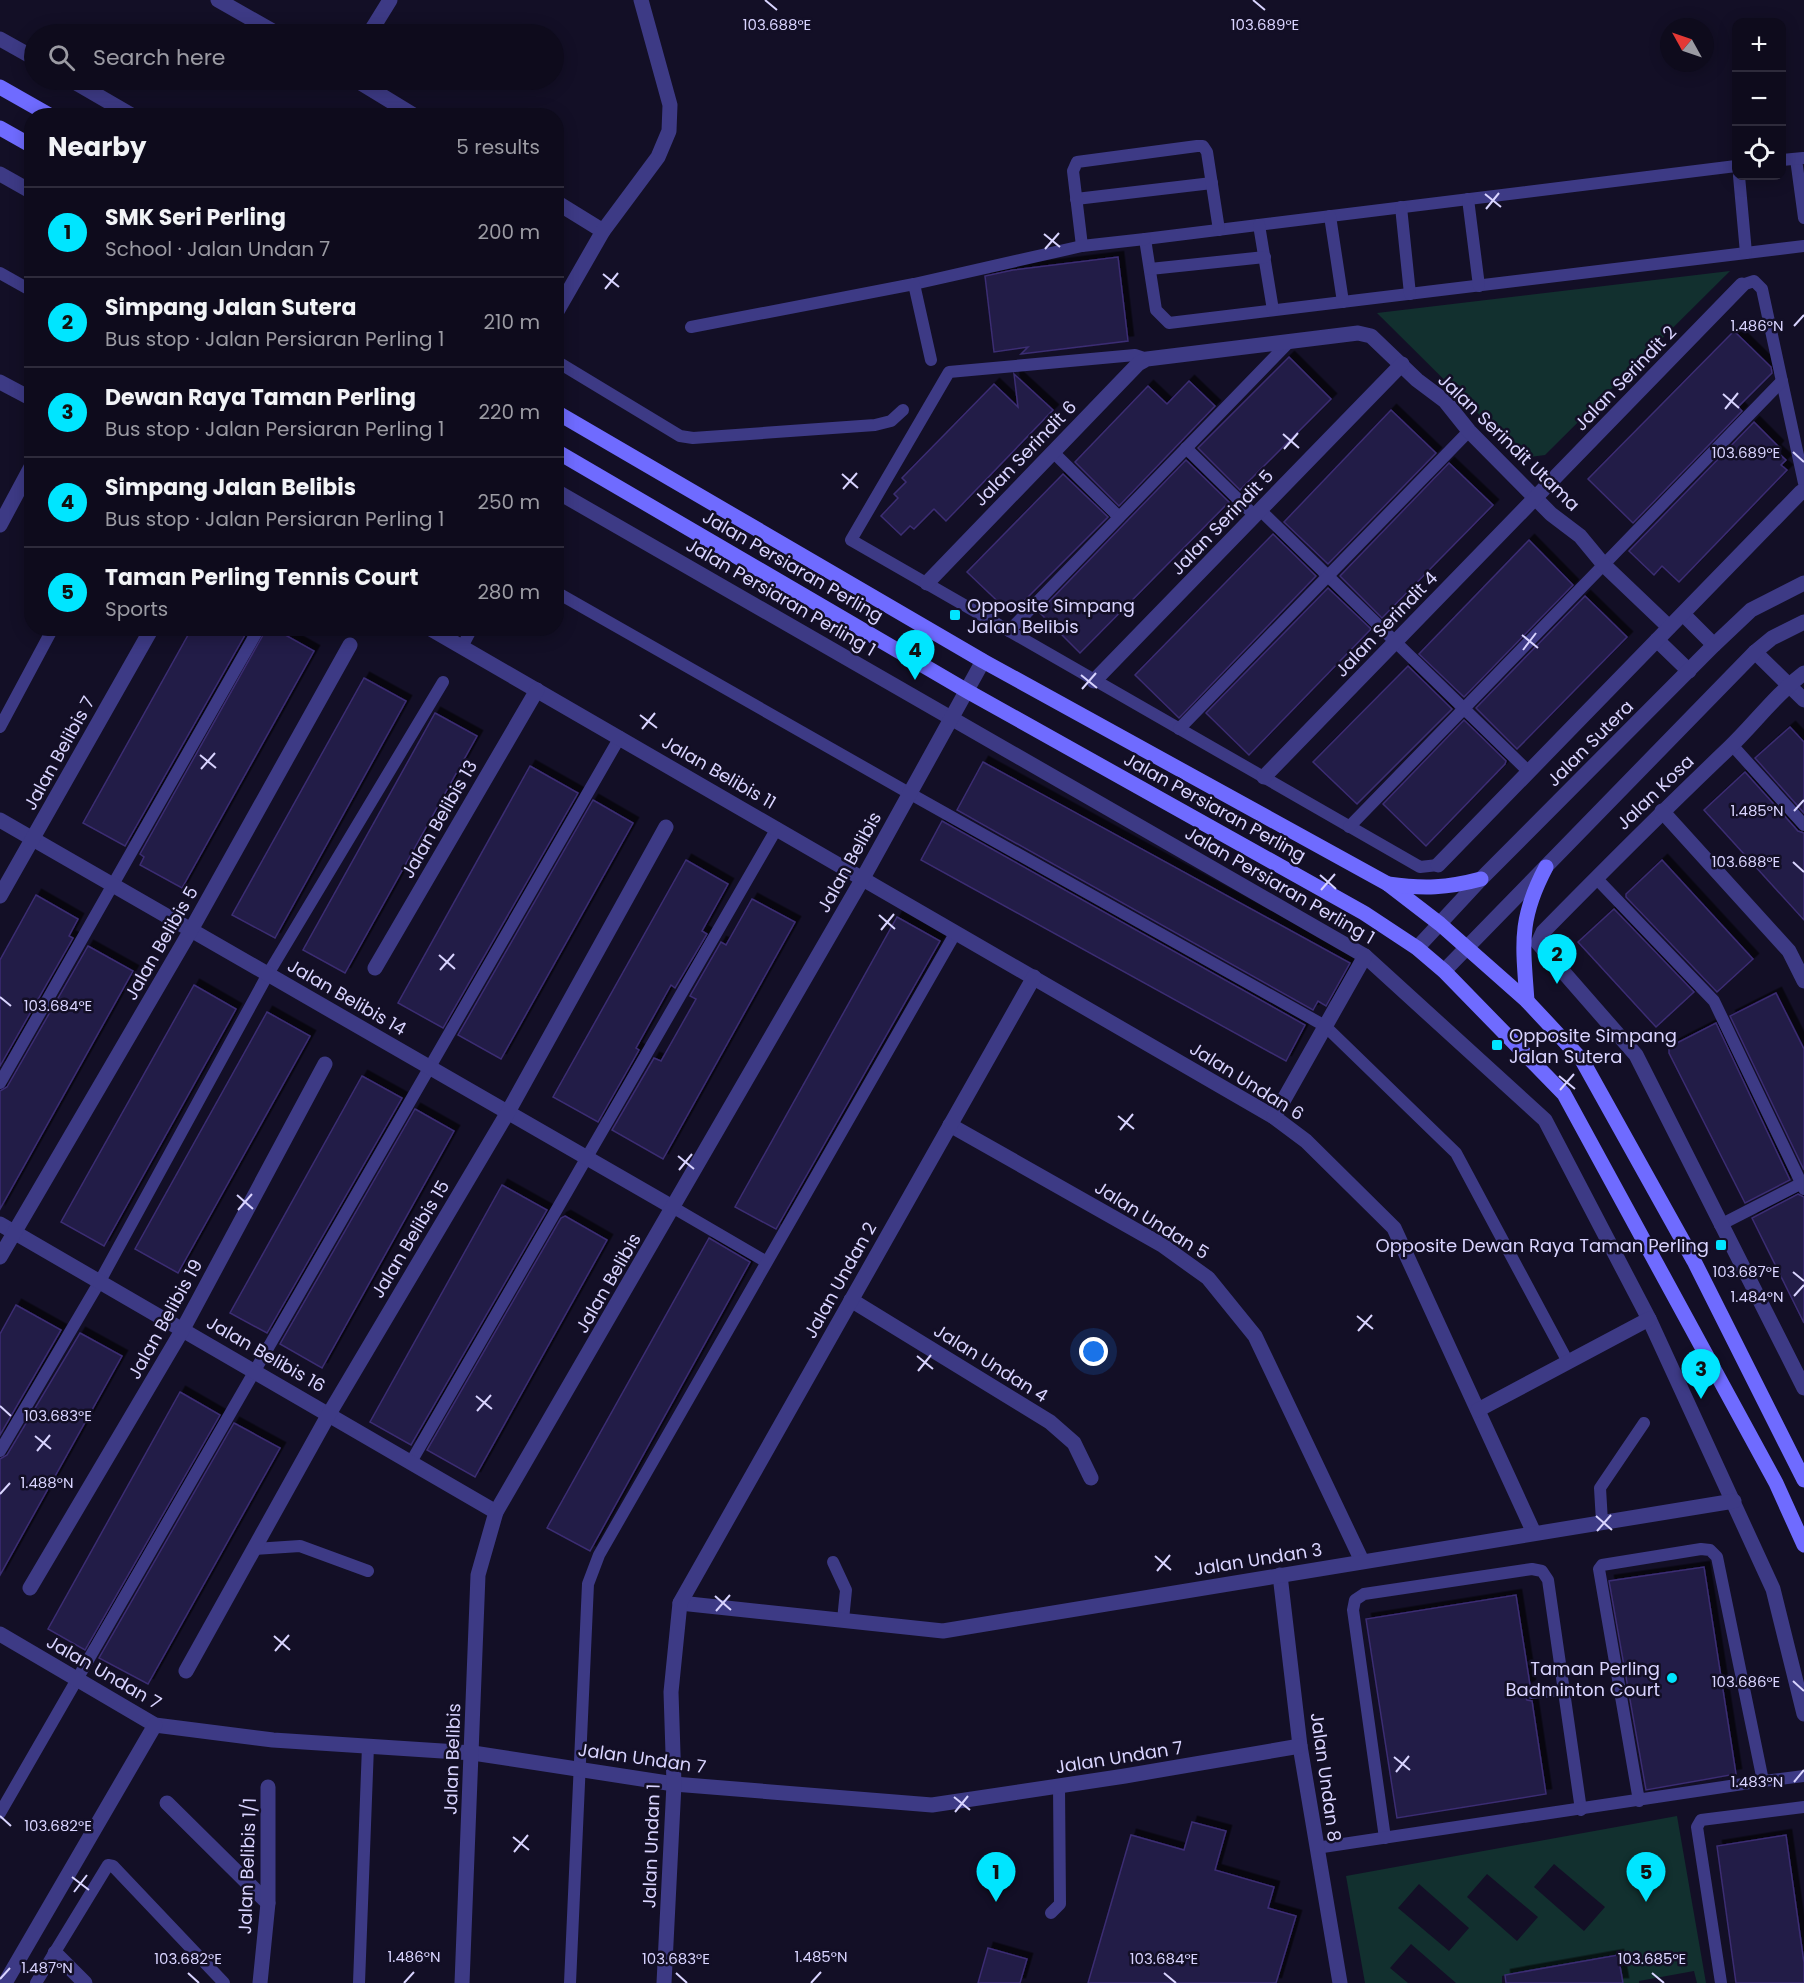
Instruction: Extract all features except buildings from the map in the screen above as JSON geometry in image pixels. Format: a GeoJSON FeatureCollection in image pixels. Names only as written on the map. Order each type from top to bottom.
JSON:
{"type":"FeatureCollection","features":[{"type":"Feature","properties":{"kind":"main road"},"geometry":{"type":"LineString","coordinates":[[0,87],[37,108]]}},
{"type":"Feature","properties":{"kind":"main road"},"geometry":{"type":"LineString","coordinates":[[0,128],[24,142]]}},
{"type":"Feature","properties":{"kind":"main road","name":"Jalan Persiaran Perling"},"geometry":{"type":"LineString","coordinates":[[564,417],[984,661],[1388,884],[1440,924],[1527,1001],[1582,1060],[1607,1101],[1694,1261],[1804,1480]]}},
{"type":"Feature","properties":{"kind":"main road","name":"Jalan Persiaran Perling"},"geometry":{"type":"LineString","coordinates":[[564,456],[967,690],[1364,913],[1417,948],[1444,971],[1564,1094],[1776,1483],[1804,1545]]}},
{"type":"Feature","properties":{"kind":"main road"},"geometry":{"type":"LineString","coordinates":[[1527,1001],[1524,928],[1531,896],[1546,867]]}},
{"type":"Feature","properties":{"kind":"main road"},"geometry":{"type":"LineString","coordinates":[[1388,884],[1426,889],[1455,886],[1481,879]]}},
{"type":"Feature","properties":{"kind":"street"},"geometry":{"type":"LineString","coordinates":[[218,0],[260,24]]}},
{"type":"Feature","properties":{"kind":"street"},"geometry":{"type":"LineString","coordinates":[[375,24],[390,0]]}},
{"type":"Feature","properties":{"kind":"street"},"geometry":{"type":"LineString","coordinates":[[564,299],[603,231],[658,157],[669,131],[670,105],[641,0]]}},
{"type":"Feature","properties":{"kind":"street"},"geometry":{"type":"LineString","coordinates":[[0,39],[24,52]]}},
{"type":"Feature","properties":{"kind":"street"},"geometry":{"type":"LineString","coordinates":[[88,90],[119,108]]}},
{"type":"Feature","properties":{"kind":"street"},"geometry":{"type":"LineString","coordinates":[[372,90],[402,108]]}},
{"type":"Feature","properties":{"kind":"street"},"geometry":{"type":"LineString","coordinates":[[0,174],[24,188]]}},
{"type":"Feature","properties":{"kind":"street"},"geometry":{"type":"LineString","coordinates":[[564,207],[603,231]]}},
{"type":"Feature","properties":{"kind":"street","name":"Jalan Serindit 2"},"geometry":{"type":"LineString","coordinates":[[1536,497],[1742,285]]}},
{"type":"Feature","properties":{"kind":"street","name":"Jalan Serindit Utama"},"geometry":{"type":"LineString","coordinates":[[1152,358],[1358,333],[1371,336],[1417,380],[1445,401],[1469,431],[1551,514],[1580,536],[1604,565],[1670,627]]}},
{"type":"Feature","properties":{"kind":"street","name":"Jalan Serindit 6"},"geometry":{"type":"LineString","coordinates":[[927,583],[1138,364],[1152,358]]}},
{"type":"Feature","properties":{"kind":"street","name":"Jalan Serindit 5"},"geometry":{"type":"LineString","coordinates":[[1094,681],[1402,364]]}},
{"type":"Feature","properties":{"kind":"street"},"geometry":{"type":"LineString","coordinates":[[0,382],[24,395]]}},
{"type":"Feature","properties":{"kind":"street"},"geometry":{"type":"LineString","coordinates":[[0,525],[24,480]]}},
{"type":"Feature","properties":{"kind":"street"},"geometry":{"type":"LineString","coordinates":[[1438,865],[1803,488]]}},
{"type":"Feature","properties":{"kind":"street","name":"Jalan Persiaran Perling 1"},"geometry":{"type":"LineString","coordinates":[[564,496],[1365,956],[1545,1120],[1648,1319],[1773,1589],[1804,1714]]}},
{"type":"Feature","properties":{"kind":"street","name":"Jalan Serindit 4"},"geometry":{"type":"LineString","coordinates":[[1264,777],[1536,497]]}},
{"type":"Feature","properties":{"kind":"street","name":"Jalan Sutera"},"geometry":{"type":"LineString","coordinates":[[1417,948],[1481,879],[1751,610],[1804,583]]}},
{"type":"Feature","properties":{"kind":"street"},"geometry":{"type":"LineString","coordinates":[[1683,614],[1714,645]]}},
{"type":"Feature","properties":{"kind":"street"},"geometry":{"type":"LineString","coordinates":[[1444,971],[1755,652],[1772,638],[1804,622]]}},
{"type":"Feature","properties":{"kind":"street","name":"Jalan Belibis 7"},"geometry":{"type":"LineString","coordinates":[[0,896],[147,636]]}},
{"type":"Feature","properties":{"kind":"street","name":"Jalan Belibis 11"},"geometry":{"type":"LineString","coordinates":[[443,636],[863,878]]}},
{"type":"Feature","properties":{"kind":"street"},"geometry":{"type":"LineString","coordinates":[[1658,640],[1689,671]]}},
{"type":"Feature","properties":{"kind":"street","name":"Jalan Belibis 5"},"geometry":{"type":"LineString","coordinates":[[0,1257],[191,930],[350,645]]}},
{"type":"Feature","properties":{"kind":"street"},"geometry":{"type":"LineString","coordinates":[[1755,652],[1804,700]]}},
{"type":"Feature","properties":{"kind":"street","name":"Jalan Belibis"},"geometry":{"type":"LineString","coordinates":[[462,1983],[473,1753],[478,1575],[496,1512],[674,1208],[863,878],[909,793],[954,718],[984,661]]}},
{"type":"Feature","properties":{"kind":"street","name":"Jalan Kosa"},"geometry":{"type":"LineString","coordinates":[[1720,1225],[1636,1055],[1538,943],[1543,932],[1662,811],[1732,745],[1788,685],[1804,673]]}},
{"type":"Feature","properties":{"kind":"street","name":"Jalan Belibis 13"},"geometry":{"type":"LineString","coordinates":[[375,968],[537,690]]}},
{"type":"Feature","properties":{"kind":"street"},"geometry":{"type":"LineString","coordinates":[[1662,811],[1789,951],[1804,981]]}},
{"type":"Feature","properties":{"kind":"street","name":"Jalan Belibis 14"},"geometry":{"type":"LineString","coordinates":[[0,820],[674,1208]]}},
{"type":"Feature","properties":{"kind":"street","name":"Jalan Belibis 15"},"geometry":{"type":"LineString","coordinates":[[186,1671],[329,1414],[508,1112],[666,827]]}},
{"type":"Feature","properties":{"kind":"street","name":"Jalan Undan 6"},"geometry":{"type":"LineString","coordinates":[[863,878],[1274,1117],[1306,1141],[1394,1228],[1534,1533]]}},
{"type":"Feature","properties":{"kind":"street"},"geometry":{"type":"LineString","coordinates":[[1274,1117],[1365,956]]}},
{"type":"Feature","properties":{"kind":"street","name":"Jalan Undan 2"},"geometry":{"type":"LineString","coordinates":[[680,1603],[1034,977]]}},
{"type":"Feature","properties":{"kind":"street","name":"Jalan Belibis 19"},"geometry":{"type":"LineString","coordinates":[[30,1588],[183,1329],[325,1064]]}},
{"type":"Feature","properties":{"kind":"street","name":"Jalan Undan 5"},"geometry":{"type":"LineString","coordinates":[[950,1125],[1162,1245],[1208,1278],[1255,1336],[1362,1561]]}},
{"type":"Feature","properties":{"kind":"street","name":"Jalan Belibis 16"},"geometry":{"type":"LineString","coordinates":[[0,1224],[496,1512]]}},
{"type":"Feature","properties":{"kind":"street"},"geometry":{"type":"LineString","coordinates":[[1720,1225],[1804,1388]]}},
{"type":"Feature","properties":{"kind":"street","name":"Jalan Undan 4"},"geometry":{"type":"LineString","coordinates":[[851,1300],[1050,1422],[1074,1443],[1091,1478]]}},
{"type":"Feature","properties":{"kind":"street"},"geometry":{"type":"LineString","coordinates":[[1478,1410],[1648,1319]]}},
{"type":"Feature","properties":{"kind":"street","name":"Jalan Undan 3"},"geometry":{"type":"LineString","coordinates":[[680,1603],[943,1631],[1734,1501]]}},
{"type":"Feature","properties":{"kind":"street","name":"Jalan Undan 8"},"geometry":{"type":"LineString","coordinates":[[1280,1575],[1300,1746],[1340,1983]]}},
{"type":"Feature","properties":{"kind":"street","name":"Jalan Undan 1"},"geometry":{"type":"LineString","coordinates":[[664,1983],[674,1784],[671,1692],[680,1603]]}},
{"type":"Feature","properties":{"kind":"street","name":"Jalan Undan 7"},"geometry":{"type":"LineString","coordinates":[[0,1634],[155,1725],[273,1740],[473,1753],[674,1784],[932,1805],[1300,1746]]}},
{"type":"Feature","properties":{"kind":"street"},"geometry":{"type":"LineString","coordinates":[[5,1983],[155,1725]]}},
{"type":"Feature","properties":{"kind":"street","name":"Jalan Belibis 1/1"},"geometry":{"type":"LineString","coordinates":[[260,1983],[268,1903],[268,1787]]}},
{"type":"Feature","properties":{"kind":"street"},"geometry":{"type":"LineString","coordinates":[[166,1803],[268,1903]]}},
{"type":"Feature","properties":{"kind":"street"},"geometry":{"type":"LineString","coordinates":[[55,1953],[85,1983]]}},
{"type":"Feature","properties":{"kind":"lane"},"geometry":{"type":"LineString","coordinates":[[1082,246],[1073,171],[1077,162],[1197,146],[1203,146],[1208,152],[1219,230]]}},
{"type":"Feature","properties":{"kind":"lane"},"geometry":{"type":"LineString","coordinates":[[1800,158],[1804,218]]}},
{"type":"Feature","properties":{"kind":"lane"},"geometry":{"type":"LineString","coordinates":[[692,327],[914,284],[1082,246],[1732,167]]}},
{"type":"Feature","properties":{"kind":"lane"},"geometry":{"type":"LineString","coordinates":[[1739,180],[1746,253]]}},
{"type":"Feature","properties":{"kind":"lane"},"geometry":{"type":"LineString","coordinates":[[1076,199],[1212,183]]}},
{"type":"Feature","properties":{"kind":"lane"},"geometry":{"type":"LineString","coordinates":[[1468,199],[1479,286]]}},
{"type":"Feature","properties":{"kind":"lane"},"geometry":{"type":"LineString","coordinates":[[1401,207],[1410,294]]}},
{"type":"Feature","properties":{"kind":"lane"},"geometry":{"type":"LineString","coordinates":[[1330,216],[1343,302]]}},
{"type":"Feature","properties":{"kind":"lane"},"geometry":{"type":"LineString","coordinates":[[1259,225],[1273,310]]}},
{"type":"Feature","properties":{"kind":"lane"},"geometry":{"type":"LineString","coordinates":[[1145,239],[1156,310],[1169,323],[1804,246]]}},
{"type":"Feature","properties":{"kind":"lane"},"geometry":{"type":"LineString","coordinates":[[1150,269],[1265,257]]}},
{"type":"Feature","properties":{"kind":"lane"},"geometry":{"type":"LineString","coordinates":[[0,273],[24,286]]}},
{"type":"Feature","properties":{"kind":"lane"},"geometry":{"type":"LineString","coordinates":[[1742,285],[1754,281],[1762,289],[1803,488]]}},
{"type":"Feature","properties":{"kind":"lane"},"geometry":{"type":"LineString","coordinates":[[914,284],[931,360]]}},
{"type":"Feature","properties":{"kind":"lane"},"geometry":{"type":"LineString","coordinates":[[1009,631],[1289,342]]}},
{"type":"Feature","properties":{"kind":"lane"},"geometry":{"type":"LineString","coordinates":[[1152,358],[1136,354],[949,372],[851,540],[1420,867],[1438,865]]}},
{"type":"Feature","properties":{"kind":"lane"},"geometry":{"type":"LineString","coordinates":[[564,366],[680,436],[693,438],[875,424],[891,421],[903,410]]}},
{"type":"Feature","properties":{"kind":"lane"},"geometry":{"type":"LineString","coordinates":[[1349,827],[1782,381]]}},
{"type":"Feature","properties":{"kind":"lane"},"geometry":{"type":"LineString","coordinates":[[1179,729],[1469,431]]}},
{"type":"Feature","properties":{"kind":"lane"},"geometry":{"type":"LineString","coordinates":[[1186,448],[1328,576],[1528,772]]}},
{"type":"Feature","properties":{"kind":"lane"},"geometry":{"type":"LineString","coordinates":[[1053,452],[1119,517]]}},
{"type":"Feature","properties":{"kind":"lane"},"geometry":{"type":"LineString","coordinates":[[564,597],[1326,1026],[1456,1153],[1568,1362]]}},
{"type":"Feature","properties":{"kind":"lane"},"geometry":{"type":"LineString","coordinates":[[0,727],[49,636]]}},
{"type":"Feature","properties":{"kind":"lane"},"geometry":{"type":"LineString","coordinates":[[0,1083],[254,636]]}},
{"type":"Feature","properties":{"kind":"lane"},"geometry":{"type":"LineString","coordinates":[[462,647],[468,636]]}},
{"type":"Feature","properties":{"kind":"lane"},"geometry":{"type":"LineString","coordinates":[[0,1451],[100,1281],[268,974],[443,682]]}},
{"type":"Feature","properties":{"kind":"lane"},"geometry":{"type":"LineString","coordinates":[[0,1813],[620,737]]}},
{"type":"Feature","properties":{"kind":"lane"},"geometry":{"type":"LineString","coordinates":[[1732,745],[1804,825]]}},
{"type":"Feature","properties":{"kind":"lane"},"geometry":{"type":"LineString","coordinates":[[411,1462],[777,828]]}},
{"type":"Feature","properties":{"kind":"lane"},"geometry":{"type":"LineString","coordinates":[[1596,878],[1714,1001],[1803,1184],[1720,1225]]}},
{"type":"Feature","properties":{"kind":"lane"},"geometry":{"type":"LineString","coordinates":[[570,1983],[588,1584],[599,1556],[765,1261],[956,932]]}},
{"type":"Feature","properties":{"kind":"lane"},"geometry":{"type":"LineString","coordinates":[[674,1208],[765,1261]]}},
{"type":"Feature","properties":{"kind":"lane"},"geometry":{"type":"LineString","coordinates":[[1602,1522],[1600,1488],[1644,1423]]}},
{"type":"Feature","properties":{"kind":"lane"},"geometry":{"type":"LineString","coordinates":[[254,1549],[300,1546],[368,1571]]}},
{"type":"Feature","properties":{"kind":"lane"},"geometry":{"type":"LineString","coordinates":[[1639,1801],[1599,1575],[1602,1564],[1701,1549],[1710,1550],[1717,1557],[1763,1781]]}},
{"type":"Feature","properties":{"kind":"lane"},"geometry":{"type":"LineString","coordinates":[[832,1562],[846,1590],[843,1620]]}},
{"type":"Feature","properties":{"kind":"lane"},"geometry":{"type":"LineString","coordinates":[[1385,1838],[1353,1604],[1359,1596],[1538,1569],[1546,1575],[1548,1581],[1581,1810]]}},
{"type":"Feature","properties":{"kind":"lane"},"geometry":{"type":"LineString","coordinates":[[1531,1694],[1564,1690]]}},
{"type":"Feature","properties":{"kind":"lane"},"geometry":{"type":"LineString","coordinates":[[359,1983],[368,1746]]}},
{"type":"Feature","properties":{"kind":"lane"},"geometry":{"type":"LineString","coordinates":[[1316,1848],[1804,1776]]}},
{"type":"Feature","properties":{"kind":"lane"},"geometry":{"type":"LineString","coordinates":[[1051,1913],[1060,1904],[1059,1786]]}},
{"type":"Feature","properties":{"kind":"lane"},"geometry":{"type":"LineString","coordinates":[[1721,1983],[1697,1827],[1701,1820],[1804,1807]]}},
{"type":"Feature","properties":{"kind":"lane"},"geometry":{"type":"LineString","coordinates":[[36,1983],[106,1867],[113,1866],[224,1983]]}},
{"type":"Feature","properties":{"kind":"green space"},"geometry":{"type":"Polygon","coordinates":[[[1730,271],[1545,455],[1523,458],[1377,313],[1730,271]]]}},
{"type":"Feature","properties":{"kind":"green space"},"geometry":{"type":"Polygon","coordinates":[[[1677,1816],[1706,1983],[1697,1983],[1694,1971],[1639,1981],[1639,1983],[1623,1983],[1618,1955],[1502,1976],[1502,1983],[1456,1983],[1411,1944],[1390,1968],[1408,1983],[1365,1983],[1346,1876],[1677,1816]],[[1554,1864],[1534,1887],[1584,1931],[1605,1907],[1554,1864]],[[1487,1874],[1467,1897],[1517,1941],[1538,1917],[1487,1874]],[[1419,1884],[1398,1908],[1449,1951],[1469,1928],[1419,1884]]]}},
{"type":"Feature","properties":{"kind":"place","name":"Opposite Simpang Jalan Belibis"},"geometry":{"type":"Point","coordinates":[955,615]}},
{"type":"Feature","properties":{"kind":"place","name":"Simpang Jalan Belibis"},"geometry":{"type":"Point","coordinates":[915,680]}},
{"type":"Feature","properties":{"kind":"place","name":"Simpang Jalan Sutera"},"geometry":{"type":"Point","coordinates":[1557,984]}},
{"type":"Feature","properties":{"kind":"place","name":"Opposite Simpang Jalan Sutera"},"geometry":{"type":"Point","coordinates":[1497,1045]}},
{"type":"Feature","properties":{"kind":"place","name":"Opposite Dewan Raya Taman Perling"},"geometry":{"type":"Point","coordinates":[1721,1245]}},
{"type":"Feature","properties":{"kind":"place","name":"Dewan Raya Taman Perling"},"geometry":{"type":"Point","coordinates":[1701,1399]}},
{"type":"Feature","properties":{"kind":"place","name":"Taman Perling Badminton Court"},"geometry":{"type":"Point","coordinates":[1672,1678]}},
{"type":"Feature","properties":{"kind":"place","name":"SMK Seri Perling"},"geometry":{"type":"Point","coordinates":[996,1902]}},
{"type":"Feature","properties":{"kind":"place","name":"Taman Perling Tennis Court"},"geometry":{"type":"Point","coordinates":[1646,1902]}}]}
